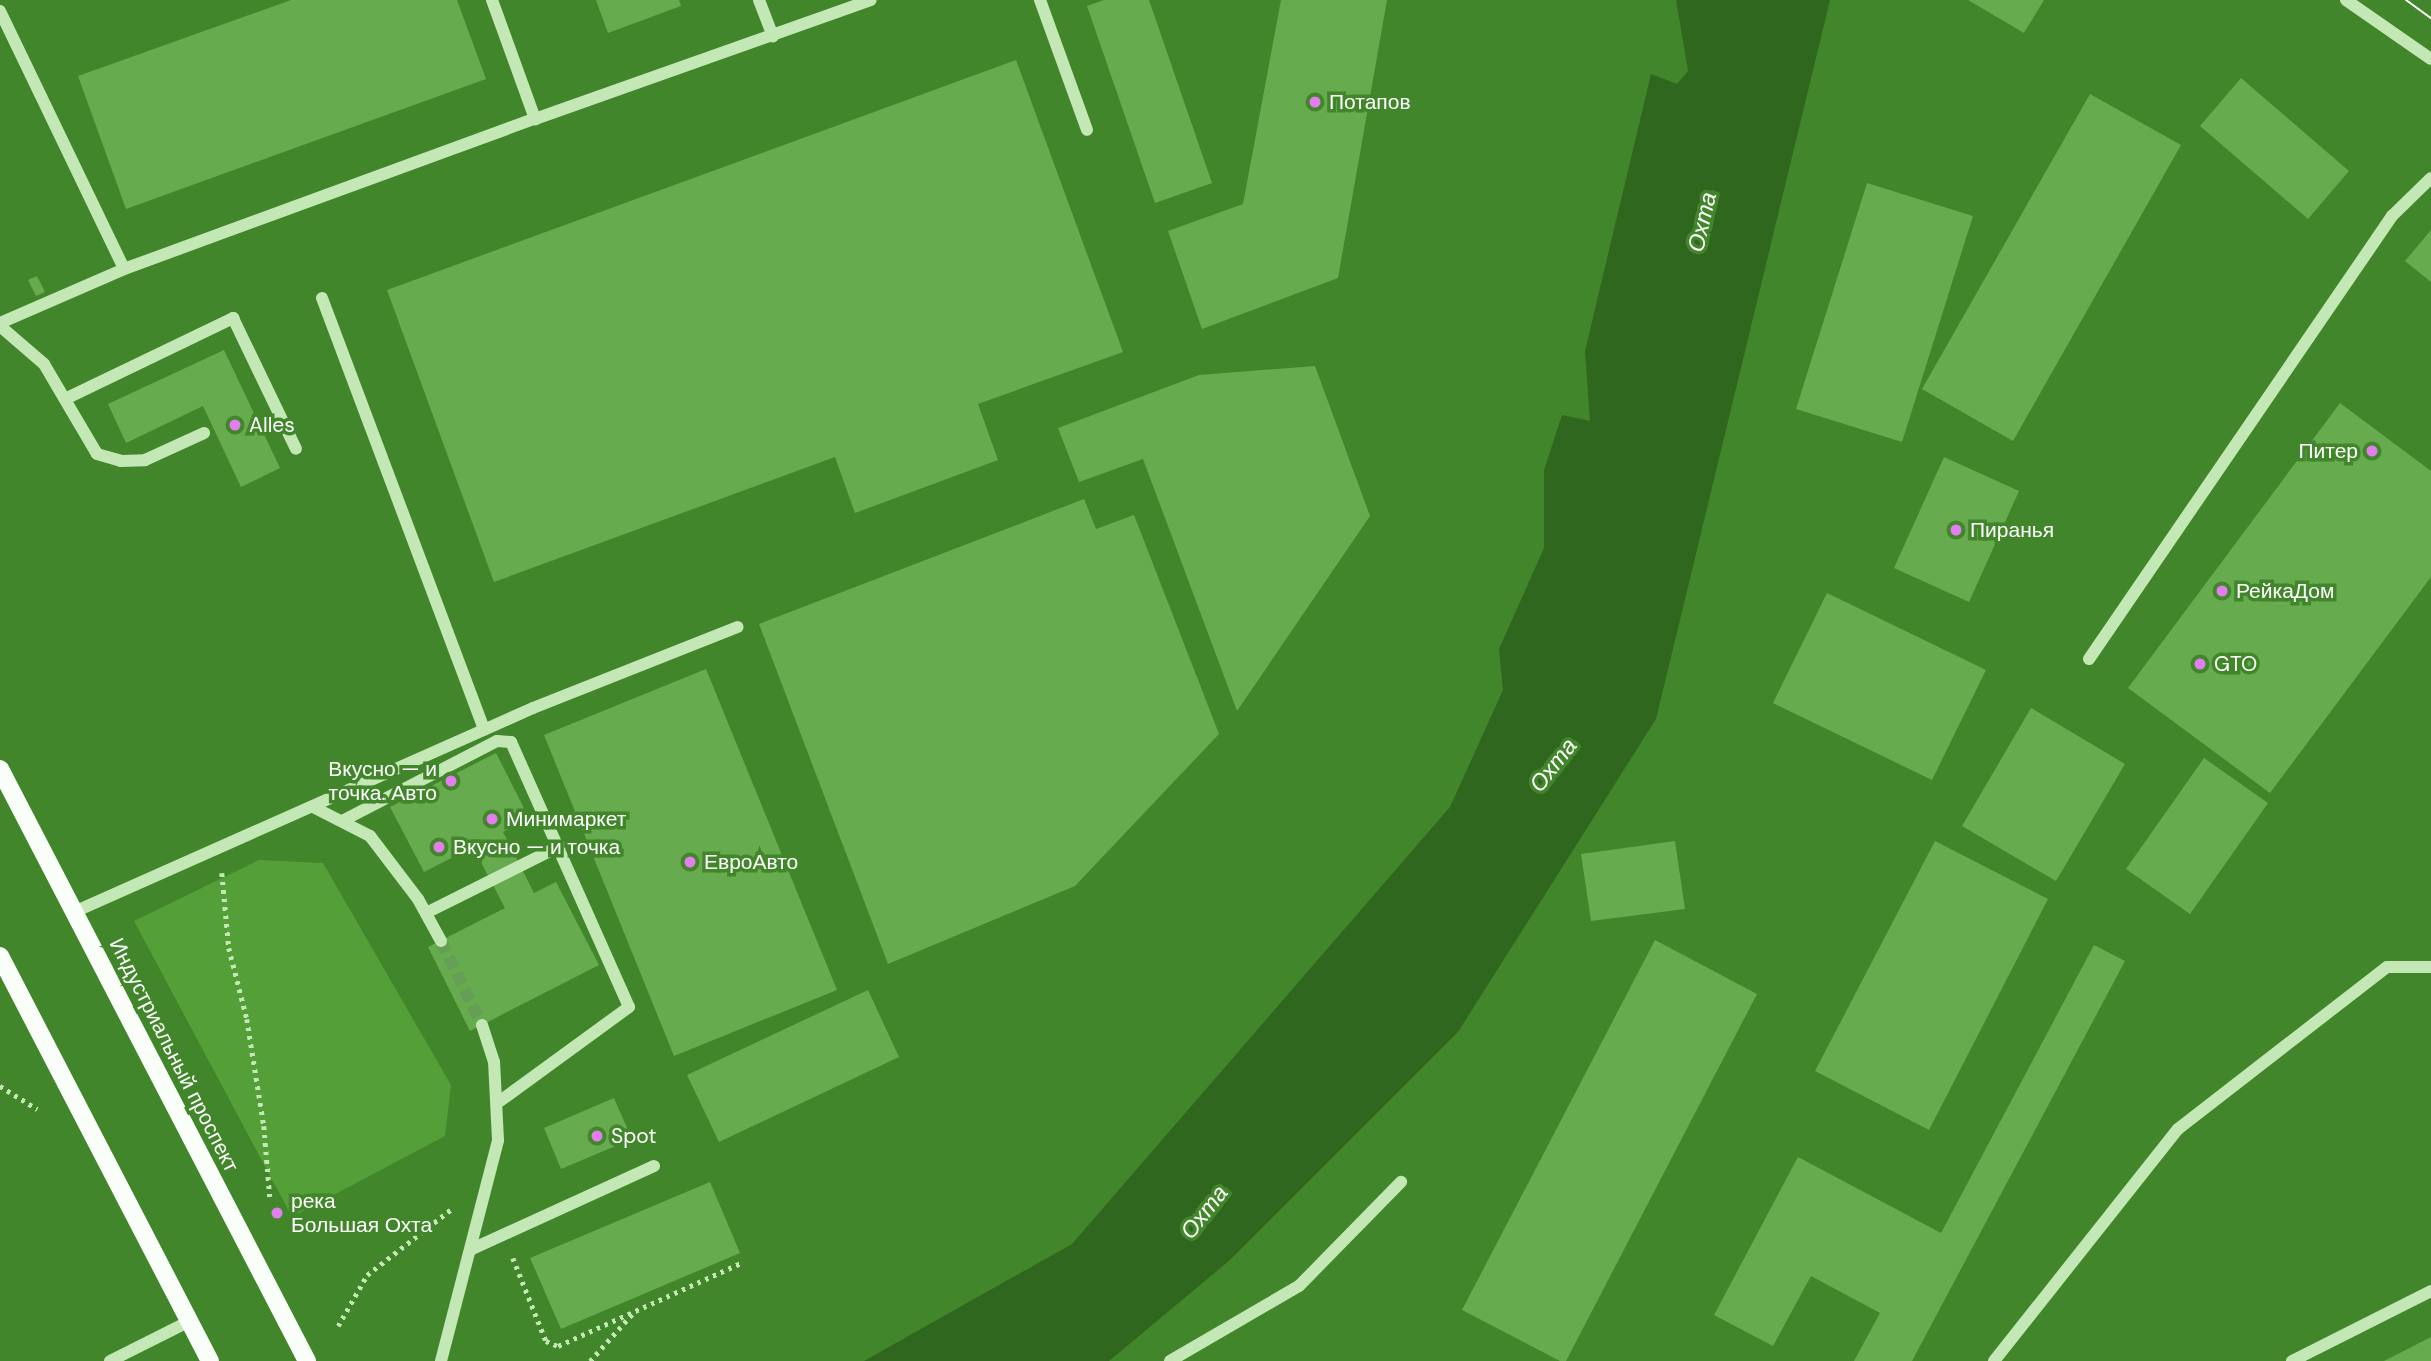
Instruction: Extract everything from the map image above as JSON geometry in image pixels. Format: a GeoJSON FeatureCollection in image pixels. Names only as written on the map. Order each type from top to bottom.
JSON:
{"type":"FeatureCollection","features":[{"type":"Feature","properties":{"kind":"main road","name":"Индустриальный проспект"},"geometry":{"type":"LineString","coordinates":[[0,769],[307,1361]]}},
{"type":"Feature","properties":{"kind":"main road"},"geometry":{"type":"LineString","coordinates":[[0,956],[210,1361]]}},
{"type":"Feature","properties":{"kind":"street"},"geometry":{"type":"LineString","coordinates":[[492,0],[535,119]]}},
{"type":"Feature","properties":{"kind":"street"},"geometry":{"type":"LineString","coordinates":[[759,0],[773,36]]}},
{"type":"Feature","properties":{"kind":"street"},"geometry":{"type":"LineString","coordinates":[[204,433],[145,460],[121,461],[97,454],[44,365],[0,324],[124,270],[535,119],[871,0]]}},
{"type":"Feature","properties":{"kind":"street"},"geometry":{"type":"LineString","coordinates":[[1040,0],[1087,130]]}},
{"type":"Feature","properties":{"kind":"street"},"geometry":{"type":"LineString","coordinates":[[2346,0],[2431,59]]}},
{"type":"Feature","properties":{"kind":"street"},"geometry":{"type":"LineString","coordinates":[[0,11],[124,270]]}},
{"type":"Feature","properties":{"kind":"street"},"geometry":{"type":"LineString","coordinates":[[2089,659],[2392,216],[2431,178]]}},
{"type":"Feature","properties":{"kind":"street"},"geometry":{"type":"LineString","coordinates":[[322,298],[484,730]]}},
{"type":"Feature","properties":{"kind":"street"},"geometry":{"type":"LineString","coordinates":[[65,399],[233,318],[296,449]]}},
{"type":"Feature","properties":{"kind":"street"},"geometry":{"type":"LineString","coordinates":[[74,912],[219,845],[315,808],[484,730],[738,627]]}},
{"type":"Feature","properties":{"kind":"street"},"geometry":{"type":"LineString","coordinates":[[341,821],[496,741],[511,742],[560,846],[629,1007],[500,1101]]}},
{"type":"Feature","properties":{"kind":"street"},"geometry":{"type":"LineString","coordinates":[[315,808],[370,836],[426,913],[441,941]]}},
{"type":"Feature","properties":{"kind":"street"},"geometry":{"type":"LineString","coordinates":[[426,913],[560,846]]}},
{"type":"Feature","properties":{"kind":"street"},"geometry":{"type":"LineString","coordinates":[[1994,1361],[2178,1129],[2387,967],[2431,967]]}},
{"type":"Feature","properties":{"kind":"street"},"geometry":{"type":"LineString","coordinates":[[441,1361],[491,1179],[500,1101],[494,1062],[482,1025]]}},
{"type":"Feature","properties":{"kind":"street"},"geometry":{"type":"LineString","coordinates":[[472,1249],[654,1167]]}},
{"type":"Feature","properties":{"kind":"street"},"geometry":{"type":"LineString","coordinates":[[1170,1361],[1299,1286],[1401,1182]]}},
{"type":"Feature","properties":{"kind":"street"},"geometry":{"type":"LineString","coordinates":[[2292,1361],[2431,1291]]}},
{"type":"Feature","properties":{"kind":"street"},"geometry":{"type":"LineString","coordinates":[[110,1361],[190,1321]]}},
{"type":"Feature","properties":{"kind":"path"},"geometry":{"type":"LineString","coordinates":[[219,845],[229,948],[247,1019],[264,1126],[270,1197]]}},
{"type":"Feature","properties":{"kind":"path"},"geometry":{"type":"LineString","coordinates":[[0,1086],[37,1109]]}},
{"type":"Feature","properties":{"kind":"path"},"geometry":{"type":"LineString","coordinates":[[338,1326],[367,1275],[491,1179]]}},
{"type":"Feature","properties":{"kind":"path"},"geometry":{"type":"LineString","coordinates":[[504,1234],[546,1341],[558,1346],[743,1262]]}},
{"type":"Feature","properties":{"kind":"path"},"geometry":{"type":"LineString","coordinates":[[590,1361],[636,1310]]}},
{"type":"Feature","properties":{"kind":"shaded area"},"geometry":{"type":"Polygon","coordinates":[[[259,860],[323,863],[451,1085],[445,1136],[292,1217],[134,921],[259,860]]]}},
{"type":"Feature","properties":{"kind":"water","name":"Охта"},"geometry":{"type":"Polygon","coordinates":[[[1676,0],[1830,0],[1656,719],[1458,1032],[1230,1260],[1109,1361],[864,1361],[1072,1244],[1450,807],[1503,690],[1499,649],[1544,548],[1544,470],[1562,415],[1590,421],[1585,351],[1651,74],[1677,84],[1688,71],[1676,0]]]}},
{"type":"Feature","properties":{"kind":"building"},"geometry":{"type":"Polygon","coordinates":[[[291,0],[457,0],[486,79],[126,209],[78,76],[291,0]]]}},
{"type":"Feature","properties":{"kind":"building"},"geometry":{"type":"Polygon","coordinates":[[[596,0],[679,0],[681,6],[608,33],[596,0]]]}},
{"type":"Feature","properties":{"kind":"building"},"geometry":{"type":"Polygon","coordinates":[[[1104,0],[1149,0],[1212,183],[1155,203],[1087,6],[1104,0]]]}},
{"type":"Feature","properties":{"kind":"building","name":"Потапов"},"geometry":{"type":"Polygon","coordinates":[[[1281,0],[1387,0],[1338,278],[1202,329],[1168,231],[1243,204],[1281,0]]]}},
{"type":"Feature","properties":{"kind":"building"},"geometry":{"type":"Polygon","coordinates":[[[1968,0],[2044,0],[2024,33],[1968,0]]]}},
{"type":"Feature","properties":{"kind":"building"},"geometry":{"type":"Polygon","coordinates":[[[1016,60],[1123,352],[978,404],[998,460],[855,513],[835,457],[494,582],[387,290],[1016,60]]]}},
{"type":"Feature","properties":{"kind":"building"},"geometry":{"type":"Polygon","coordinates":[[[2241,78],[2349,171],[2308,219],[2200,126],[2241,78]]]}},
{"type":"Feature","properties":{"kind":"building"},"geometry":{"type":"Polygon","coordinates":[[[2090,94],[2181,145],[2013,441],[1922,389],[2090,94]]]}},
{"type":"Feature","properties":{"kind":"building"},"geometry":{"type":"Polygon","coordinates":[[[1867,183],[1973,216],[1902,442],[1796,409],[1867,183]]]}},
{"type":"Feature","properties":{"kind":"building"},"geometry":{"type":"Polygon","coordinates":[[[2431,230],[2431,282],[2405,261],[2431,230]]]}},
{"type":"Feature","properties":{"kind":"building"},"geometry":{"type":"Polygon","coordinates":[[[37,276],[45,292],[36,296],[28,280],[37,276]]]}},
{"type":"Feature","properties":{"kind":"building","name":"Alles"},"geometry":{"type":"Polygon","coordinates":[[[224,350],[280,468],[241,487],[203,406],[126,443],[108,404],[224,350]]]}},
{"type":"Feature","properties":{"kind":"building"},"geometry":{"type":"Polygon","coordinates":[[[1315,366],[1370,516],[1237,711],[1143,459],[1079,482],[1058,428],[1199,375],[1315,366]]]}},
{"type":"Feature","properties":{"kind":"building"},"geometry":{"type":"Polygon","coordinates":[[[2340,403],[2431,471],[2431,577],[2270,793],[2128,688],[2340,403]]]}},
{"type":"Feature","properties":{"kind":"building","name":"Пиранья"},"geometry":{"type":"Polygon","coordinates":[[[1944,457],[2019,491],[1969,602],[1894,568],[1944,457]]]}},
{"type":"Feature","properties":{"kind":"building"},"geometry":{"type":"Polygon","coordinates":[[[1084,499],[1096,529],[1134,515],[1219,734],[1075,886],[888,964],[759,624],[1084,499]]]}},
{"type":"Feature","properties":{"kind":"building"},"geometry":{"type":"Polygon","coordinates":[[[1827,593],[1986,670],[1932,780],[1773,703],[1827,593]]]}},
{"type":"Feature","properties":{"kind":"building","name":"ЕвроАвто"},"geometry":{"type":"Polygon","coordinates":[[[706,669],[837,990],[674,1056],[544,735],[706,669]]]}},
{"type":"Feature","properties":{"kind":"building"},"geometry":{"type":"Polygon","coordinates":[[[2031,708],[2125,764],[2056,881],[1962,826],[2031,708]]]}},
{"type":"Feature","properties":{"kind":"building"},"geometry":{"type":"Polygon","coordinates":[[[496,753],[529,818],[503,832],[534,893],[556,882],[599,965],[470,1031],[428,947],[505,908],[473,847],[424,872],[390,807],[496,753]]]}},
{"type":"Feature","properties":{"kind":"building"},"geometry":{"type":"Polygon","coordinates":[[[2204,758],[2268,803],[2190,914],[2126,869],[2204,758]]]}},
{"type":"Feature","properties":{"kind":"building"},"geometry":{"type":"Polygon","coordinates":[[[1675,841],[1685,909],[1591,921],[1581,854],[1675,841]]]}},
{"type":"Feature","properties":{"kind":"building"},"geometry":{"type":"Polygon","coordinates":[[[1935,841],[2048,899],[1929,1130],[1815,1071],[1935,841]]]}},
{"type":"Feature","properties":{"kind":"building"},"geometry":{"type":"Polygon","coordinates":[[[1655,940],[1757,994],[1566,1361],[1560,1361],[1462,1310],[1655,940]]]}},
{"type":"Feature","properties":{"kind":"building"},"geometry":{"type":"Polygon","coordinates":[[[2094,945],[2125,961],[1912,1361],[1854,1361],[1880,1313],[1811,1276],[1773,1346],[1714,1315],[1798,1157],[1941,1233],[2094,945]]]}},
{"type":"Feature","properties":{"kind":"building"},"geometry":{"type":"Polygon","coordinates":[[[868,990],[899,1057],[719,1142],[687,1075],[868,990]]]}},
{"type":"Feature","properties":{"kind":"building"},"geometry":{"type":"Polygon","coordinates":[[[614,1098],[632,1139],[561,1169],[544,1128],[614,1098]]]}},
{"type":"Feature","properties":{"kind":"building"},"geometry":{"type":"Polygon","coordinates":[[[710,1182],[740,1253],[561,1329],[530,1258],[710,1182]]]}},
{"type":"Feature","properties":{"kind":"building"},"geometry":{"type":"Polygon","coordinates":[[[2431,1337],[2431,1361],[2384,1361],[2431,1337]]]}},
{"type":"Feature","properties":{"kind":"tunnel"},"geometry":{"type":"LineString","coordinates":[[441,941],[482,1025]]}},
{"type":"Feature","properties":{"kind":"tram line"},"geometry":{"type":"LineString","coordinates":[[2406,0],[2431,18]]}},
{"type":"Feature","properties":{"kind":"place","name":"Потапов"},"geometry":{"type":"Point","coordinates":[1315,102]}},
{"type":"Feature","properties":{"kind":"place","name":"Alles"},"geometry":{"type":"Point","coordinates":[235,425]}},
{"type":"Feature","properties":{"kind":"place","name":"Питер"},"geometry":{"type":"Point","coordinates":[2372,451]}},
{"type":"Feature","properties":{"kind":"place","name":"Пиранья"},"geometry":{"type":"Point","coordinates":[1956,530]}},
{"type":"Feature","properties":{"kind":"place","name":"РейкаДом"},"geometry":{"type":"Point","coordinates":[2222,591]}},
{"type":"Feature","properties":{"kind":"place","name":"GTO"},"geometry":{"type":"Point","coordinates":[2200,664]}},
{"type":"Feature","properties":{"kind":"place","name":"Вкусно — и точка. Авто"},"geometry":{"type":"Point","coordinates":[451,781]}},
{"type":"Feature","properties":{"kind":"place","name":"Минимаркет"},"geometry":{"type":"Point","coordinates":[492,819]}},
{"type":"Feature","properties":{"kind":"place","name":"Вкусно — и точка"},"geometry":{"type":"Point","coordinates":[439,847]}},
{"type":"Feature","properties":{"kind":"place","name":"ЕвроАвто"},"geometry":{"type":"Point","coordinates":[690,862]}},
{"type":"Feature","properties":{"kind":"place","name":"Spot"},"geometry":{"type":"Point","coordinates":[597,1136]}},
{"type":"Feature","properties":{"kind":"place","name":"река Большая Охта"},"geometry":{"type":"Point","coordinates":[277,1213]}}]}
